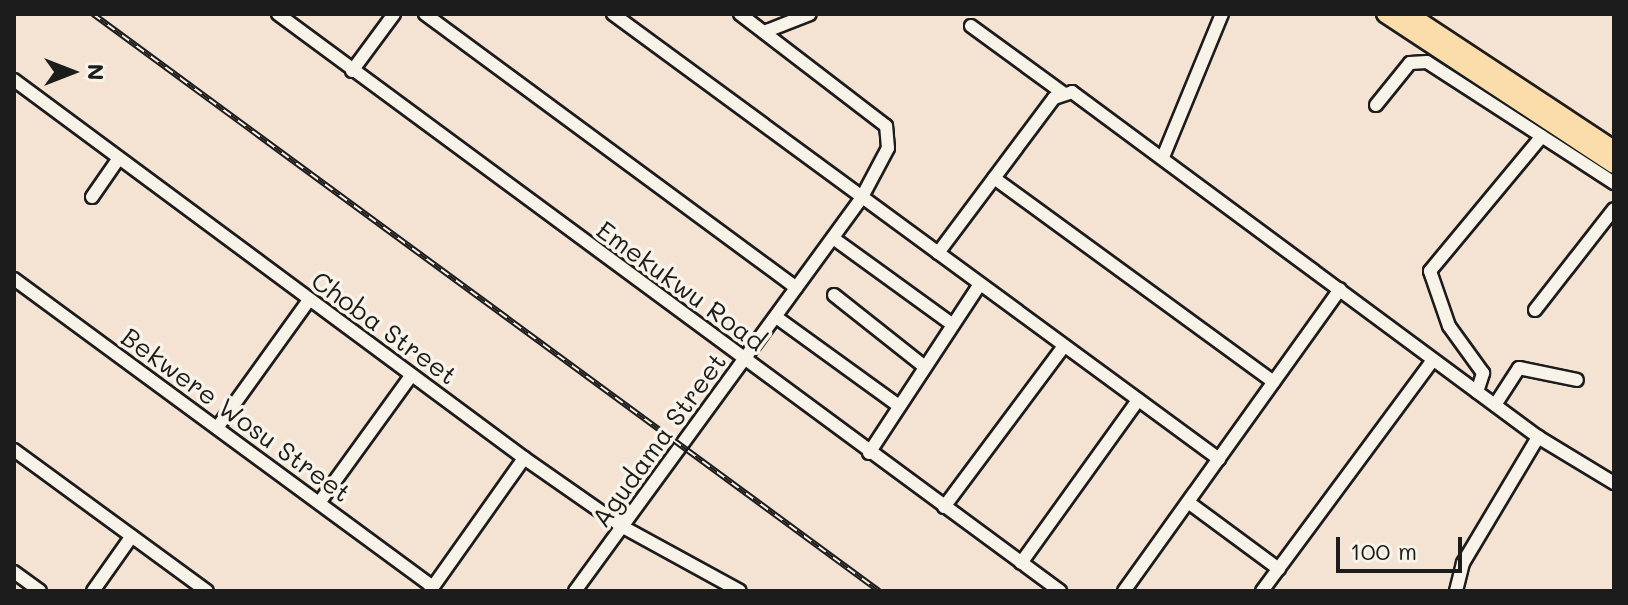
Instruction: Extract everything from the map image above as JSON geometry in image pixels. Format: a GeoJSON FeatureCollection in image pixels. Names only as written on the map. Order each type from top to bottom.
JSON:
{"type":"FeatureCollection","features":[{"type":"Feature","properties":{"kind":"main road"},"geometry":{"type":"LineString","coordinates":[[1385,14],[1614,165]]}},
{"type":"Feature","properties":{"kind":"main road"},"geometry":{"type":"LineString","coordinates":[[1409,14],[1614,149]]}},
{"type":"Feature","properties":{"kind":"street","name":"Emekukwu Road"},"geometry":{"type":"LineString","coordinates":[[278,14],[1060,591]]}},
{"type":"Feature","properties":{"kind":"street"},"geometry":{"type":"LineString","coordinates":[[352,71],[394,14]]}},
{"type":"Feature","properties":{"kind":"street"},"geometry":{"type":"LineString","coordinates":[[425,14],[796,288]]}},
{"type":"Feature","properties":{"kind":"street"},"geometry":{"type":"LineString","coordinates":[[613,14],[1219,459]]}},
{"type":"Feature","properties":{"kind":"street"},"geometry":{"type":"LineString","coordinates":[[740,14],[764,32],[810,14]]}},
{"type":"Feature","properties":{"kind":"street"},"geometry":{"type":"LineString","coordinates":[[1163,157],[1222,14]]}},
{"type":"Feature","properties":{"kind":"street"},"geometry":{"type":"LineString","coordinates":[[971,26],[1063,93],[1081,97],[1538,437],[1614,483]]}},
{"type":"Feature","properties":{"kind":"street","name":"Agudama Street"},"geometry":{"type":"LineString","coordinates":[[575,591],[862,197],[888,148],[889,129],[764,32]]}},
{"type":"Feature","properties":{"kind":"street"},"geometry":{"type":"LineString","coordinates":[[1376,105],[1410,63],[1427,62],[1614,183]]}},
{"type":"Feature","properties":{"kind":"street","name":"Choba Street"},"geometry":{"type":"LineString","coordinates":[[14,80],[524,458],[623,527],[740,591]]}},
{"type":"Feature","properties":{"kind":"street"},"geometry":{"type":"LineString","coordinates":[[938,253],[1063,93]]}},
{"type":"Feature","properties":{"kind":"street"},"geometry":{"type":"LineString","coordinates":[[1477,392],[1483,373],[1449,326],[1430,271],[1542,136]]}},
{"type":"Feature","properties":{"kind":"street"},"geometry":{"type":"LineString","coordinates":[[92,197],[119,158]]}},
{"type":"Feature","properties":{"kind":"street"},"geometry":{"type":"LineString","coordinates":[[994,178],[1274,382]]}},
{"type":"Feature","properties":{"kind":"street"},"geometry":{"type":"LineString","coordinates":[[1535,310],[1614,209]]}},
{"type":"Feature","properties":{"kind":"street"},"geometry":{"type":"LineString","coordinates":[[833,238],[953,325]]}},
{"type":"Feature","properties":{"kind":"street","name":"Bekwere Wosu Street"},"geometry":{"type":"LineString","coordinates":[[14,279],[431,589]]}},
{"type":"Feature","properties":{"kind":"street"},"geometry":{"type":"LineString","coordinates":[[869,453],[980,284]]}},
{"type":"Feature","properties":{"kind":"street"},"geometry":{"type":"LineString","coordinates":[[1124,591],[1340,289]]}},
{"type":"Feature","properties":{"kind":"street"},"geometry":{"type":"LineString","coordinates":[[834,295],[925,367]]}},
{"type":"Feature","properties":{"kind":"street"},"geometry":{"type":"LineString","coordinates":[[217,428],[309,300]]}},
{"type":"Feature","properties":{"kind":"street"},"geometry":{"type":"LineString","coordinates":[[776,317],[899,406]]}},
{"type":"Feature","properties":{"kind":"street"},"geometry":{"type":"LineString","coordinates":[[944,507],[1064,346]]}},
{"type":"Feature","properties":{"kind":"street"},"geometry":{"type":"LineString","coordinates":[[1262,591],[1433,360]]}},
{"type":"Feature","properties":{"kind":"street"},"geometry":{"type":"LineString","coordinates":[[1495,405],[1519,368],[1577,380]]}},
{"type":"Feature","properties":{"kind":"street"},"geometry":{"type":"LineString","coordinates":[[319,503],[411,376]]}},
{"type":"Feature","properties":{"kind":"street"},"geometry":{"type":"LineString","coordinates":[[1021,563],[1138,400]]}},
{"type":"Feature","properties":{"kind":"street"},"geometry":{"type":"LineString","coordinates":[[1456,591],[1463,563],[1538,437]]}},
{"type":"Feature","properties":{"kind":"street"},"geometry":{"type":"LineString","coordinates":[[14,450],[207,591]]}},
{"type":"Feature","properties":{"kind":"street"},"geometry":{"type":"LineString","coordinates":[[431,589],[524,458]]}},
{"type":"Feature","properties":{"kind":"street"},"geometry":{"type":"LineString","coordinates":[[1188,502],[1279,569]]}},
{"type":"Feature","properties":{"kind":"street"},"geometry":{"type":"LineString","coordinates":[[93,591],[132,536]]}},
{"type":"Feature","properties":{"kind":"street"},"geometry":{"type":"LineString","coordinates":[[14,572],[40,591]]}},
{"type":"Feature","properties":{"kind":"railway"},"geometry":{"type":"LineString","coordinates":[[93,14],[879,591]]}}]}
